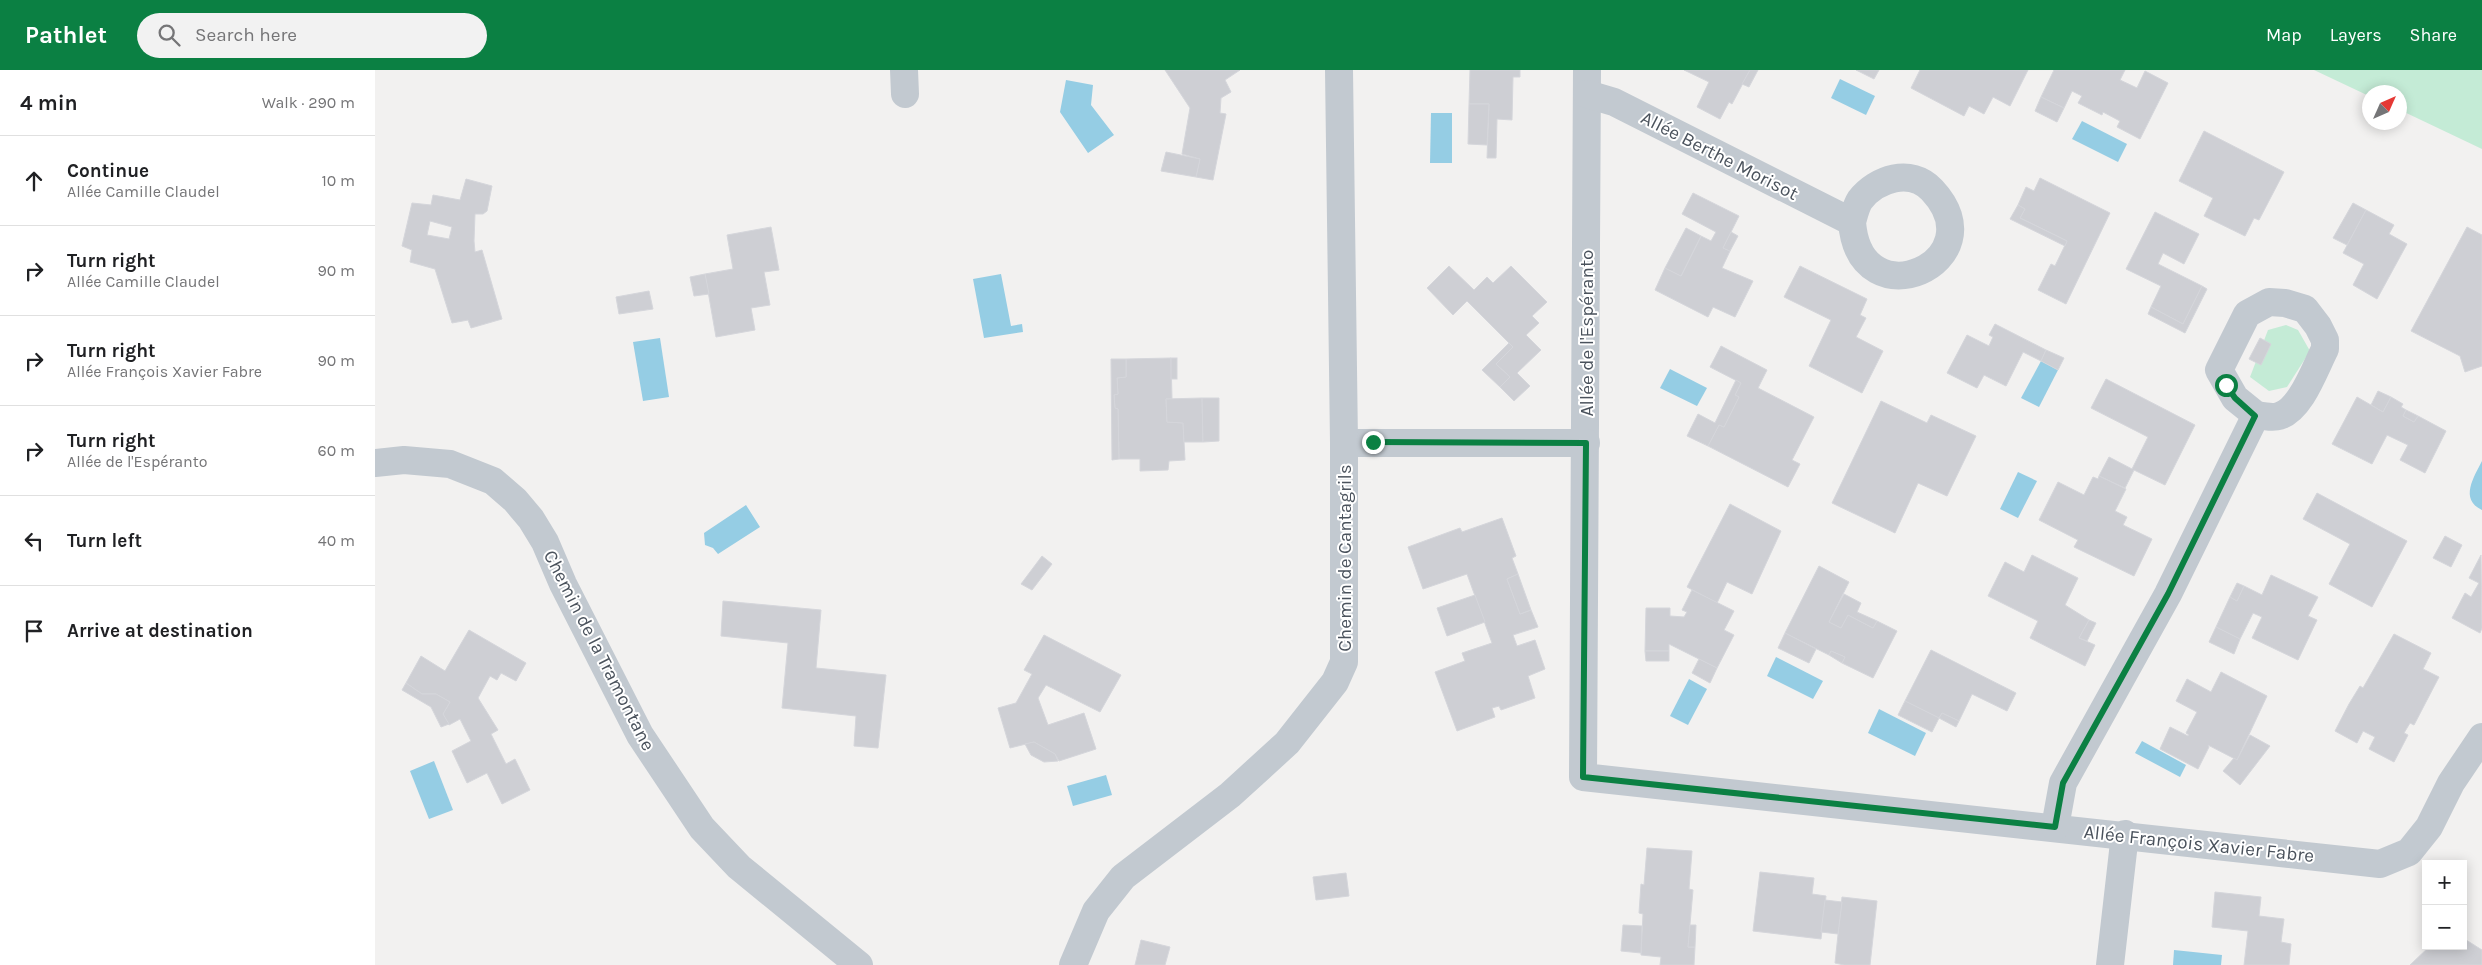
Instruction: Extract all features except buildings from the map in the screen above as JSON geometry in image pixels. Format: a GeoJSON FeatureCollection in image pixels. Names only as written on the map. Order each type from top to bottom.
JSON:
{"type":"FeatureCollection","features":[{"type":"Feature","properties":{"kind":"street","name":"Chemin de Cantagrils"},"geometry":{"type":"LineString","coordinates":[[1073,965],[1096,910],[1123,877],[1231,795],[1287,743],[1312,714],[1340,672],[1344,662],[1344,443],[1339,70]]}},
{"type":"Feature","properties":{"kind":"street","name":"Allée Berthe Morisot"},"geometry":{"type":"LineString","coordinates":[[1587,82],[1614,102],[1852,222]]}},
{"type":"Feature","properties":{"kind":"street","name":"Allée de l'Espéranto"},"geometry":{"type":"LineString","coordinates":[[1583,777],[1587,82]]}},
{"type":"Feature","properties":{"kind":"street"},"geometry":{"type":"LineString","coordinates":[[2055,827],[2063,783],[2168,594],[2255,416]]}},
{"type":"Feature","properties":{"kind":"street"},"geometry":{"type":"LineString","coordinates":[[1344,443],[1586,443]]}},
{"type":"Feature","properties":{"kind":"street","name":"Chemin de la Tramontane"},"geometry":{"type":"LineString","coordinates":[[375,463],[404,460],[450,464],[493,481],[515,500],[531,519],[545,542],[563,584],[640,735],[702,828],[739,867],[859,965]]}},
{"type":"Feature","properties":{"kind":"street","name":"Allée François Xavier Fabre"},"geometry":{"type":"LineString","coordinates":[[1583,777],[2125,834],[2380,864],[2409,852],[2429,827],[2451,783],[2482,737]]}},
{"type":"Feature","properties":{"kind":"street"},"geometry":{"type":"LineString","coordinates":[[2110,965],[2125,834]]}},
{"type":"Feature","properties":{"kind":"green space"},"geometry":{"type":"Polygon","coordinates":[[[2314,70],[2482,70],[2482,149],[2407,113],[2407,85],[2362,85],[2362,93],[2314,70]]]}},
{"type":"Feature","properties":{"kind":"green space"},"geometry":{"type":"Polygon","coordinates":[[[2286,325],[2298,330],[2310,351],[2287,387],[2269,391],[2250,377],[2268,330],[2286,325]]]}},
{"type":"Feature","properties":{"kind":"water"},"geometry":{"type":"Polygon","coordinates":[[[1840,79],[1875,96],[1866,115],[1831,98],[1840,79]]]}},
{"type":"Feature","properties":{"kind":"water"},"geometry":{"type":"Polygon","coordinates":[[[1066,80],[1093,85],[1091,105],[1114,135],[1088,153],[1060,112],[1066,80]]]}},
{"type":"Feature","properties":{"kind":"water"},"geometry":{"type":"Polygon","coordinates":[[[1431,113],[1452,113],[1452,163],[1430,163],[1431,113]]]}},
{"type":"Feature","properties":{"kind":"water"},"geometry":{"type":"Polygon","coordinates":[[[2082,121],[2127,144],[2118,162],[2072,139],[2082,121]]]}},
{"type":"Feature","properties":{"kind":"water"},"geometry":{"type":"Polygon","coordinates":[[[1001,274],[1011,326],[1022,324],[1023,332],[984,338],[973,279],[1001,274]]]}},
{"type":"Feature","properties":{"kind":"water"},"geometry":{"type":"Polygon","coordinates":[[[660,338],[669,397],[643,401],[633,342],[660,338]]]}},
{"type":"Feature","properties":{"kind":"water"},"geometry":{"type":"Polygon","coordinates":[[[2041,361],[2058,370],[2039,407],[2021,398],[2041,361]]]}},
{"type":"Feature","properties":{"kind":"water"},"geometry":{"type":"Polygon","coordinates":[[[1670,369],[1707,388],[1697,406],[1660,388],[1670,369]]]}},
{"type":"Feature","properties":{"kind":"water"},"geometry":{"type":"Polygon","coordinates":[[[2482,461],[2482,510],[2471,500],[2470,487],[2482,461]]]}},
{"type":"Feature","properties":{"kind":"water"},"geometry":{"type":"Polygon","coordinates":[[[2018,472],[2037,481],[2018,518],[2000,509],[2018,472]]]}},
{"type":"Feature","properties":{"kind":"water"},"geometry":{"type":"Polygon","coordinates":[[[746,505],[760,527],[718,554],[713,548],[705,545],[704,533],[746,505]]]}},
{"type":"Feature","properties":{"kind":"water"},"geometry":{"type":"Polygon","coordinates":[[[1776,657],[1823,681],[1813,699],[1767,676],[1776,657]]]}},
{"type":"Feature","properties":{"kind":"water"},"geometry":{"type":"Polygon","coordinates":[[[1689,679],[1707,689],[1688,725],[1670,716],[1689,679]]]}},
{"type":"Feature","properties":{"kind":"water"},"geometry":{"type":"Polygon","coordinates":[[[1879,709],[1926,733],[1915,756],[1868,733],[1879,709]]]}},
{"type":"Feature","properties":{"kind":"water"},"geometry":{"type":"Polygon","coordinates":[[[2142,741],[2186,765],[2180,777],[2135,753],[2142,741]]]}},
{"type":"Feature","properties":{"kind":"water"},"geometry":{"type":"Polygon","coordinates":[[[434,761],[453,810],[429,819],[410,771],[434,761]]]}},
{"type":"Feature","properties":{"kind":"water"},"geometry":{"type":"Polygon","coordinates":[[[1106,775],[1112,795],[1073,806],[1067,786],[1106,775]]]}},
{"type":"Feature","properties":{"kind":"water"},"geometry":{"type":"Polygon","coordinates":[[[2174,950],[2222,955],[2221,965],[2173,965],[2174,950]]]}},
{"type":"Feature","properties":{"kind":"route"},"geometry":{"type":"LineString","coordinates":[[1373,442],[1586,443],[1583,777],[2055,827],[2063,783],[2168,594],[2255,416],[2235,398],[2226,385]]}}]}
